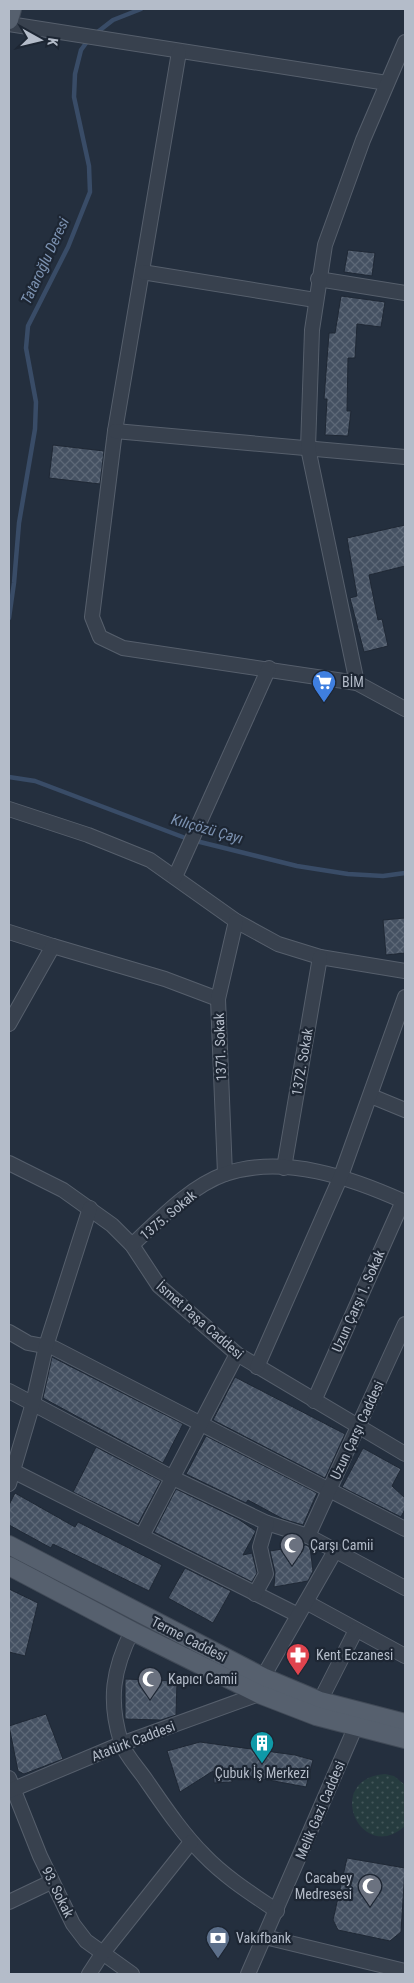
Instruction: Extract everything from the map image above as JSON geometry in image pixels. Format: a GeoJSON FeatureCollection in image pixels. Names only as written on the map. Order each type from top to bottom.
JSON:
{"type":"FeatureCollection","features":[{"type":"Feature","properties":{"kind":"main road"},"geometry":{"type":"LineString","coordinates":[[9,20],[12,9]]}},
{"type":"Feature","properties":{"kind":"main road","name":"Terme Caddesi"},"geometry":{"type":"LineString","coordinates":[[9,1545],[316,1716],[355,1728],[404,1725]]}},
{"type":"Feature","properties":{"kind":"main road","name":"Terme Caddesi"},"geometry":{"type":"LineString","coordinates":[[9,1566],[132,1631],[261,1686],[404,1725]]}},
{"type":"Feature","properties":{"kind":"street"},"geometry":{"type":"LineString","coordinates":[[9,24],[387,83]]}},
{"type":"Feature","properties":{"kind":"street"},"geometry":{"type":"LineString","coordinates":[[357,683],[308,448],[315,300],[325,245],[337,210],[387,83],[399,71],[405,42]]}},
{"type":"Feature","properties":{"kind":"street"},"geometry":{"type":"LineString","coordinates":[[179,52],[115,431],[92,617],[100,637],[123,648],[269,668],[357,683],[405,709]]}},
{"type":"Feature","properties":{"kind":"street"},"geometry":{"type":"LineString","coordinates":[[142,272],[315,300]]}},
{"type":"Feature","properties":{"kind":"street"},"geometry":{"type":"LineString","coordinates":[[318,279],[405,293]]}},
{"type":"Feature","properties":{"kind":"street"},"geometry":{"type":"LineString","coordinates":[[115,431],[405,457]]}},
{"type":"Feature","properties":{"kind":"street"},"geometry":{"type":"LineString","coordinates":[[175,877],[269,668]]}},
{"type":"Feature","properties":{"kind":"street"},"geometry":{"type":"LineString","coordinates":[[9,809],[123,847],[150,860],[236,921],[278,944],[320,957],[405,970]]}},
{"type":"Feature","properties":{"kind":"street","name":"1371. Sokak"},"geometry":{"type":"LineString","coordinates":[[225,1174],[218,999],[236,921]]}},
{"type":"Feature","properties":{"kind":"street"},"geometry":{"type":"LineString","coordinates":[[9,932],[165,979],[218,999]]}},
{"type":"Feature","properties":{"kind":"street"},"geometry":{"type":"LineString","coordinates":[[9,1024],[53,946]]}},
{"type":"Feature","properties":{"kind":"street","name":"1372. Sokak"},"geometry":{"type":"LineString","coordinates":[[284,1168],[320,957]]}},
{"type":"Feature","properties":{"kind":"street"},"geometry":{"type":"LineString","coordinates":[[258,1367],[341,1176],[405,997]]}},
{"type":"Feature","properties":{"kind":"street"},"geometry":{"type":"LineString","coordinates":[[371,1096],[405,1110]]}},
{"type":"Feature","properties":{"kind":"street","name":"İsmet Paşa Caddesi"},"geometry":{"type":"LineString","coordinates":[[9,1163],[63,1190],[112,1225],[132,1246],[159,1286],[237,1354],[405,1454]]}},
{"type":"Feature","properties":{"kind":"street","name":"1375. Sokak"},"geometry":{"type":"LineString","coordinates":[[132,1246],[182,1200],[205,1184],[225,1174],[253,1169],[284,1168],[314,1170],[341,1176],[404,1202]]}},
{"type":"Feature","properties":{"kind":"street","name":"Uzun Çarşı 1. Sokak"},"geometry":{"type":"LineString","coordinates":[[314,1401],[404,1202]]}},
{"type":"Feature","properties":{"kind":"street"},"geometry":{"type":"LineString","coordinates":[[90,1208],[46,1346],[33,1403],[11,1477],[142,1536],[298,1615]]}},
{"type":"Feature","properties":{"kind":"street","name":"Uzun Çarşı Caddesi"},"geometry":{"type":"LineString","coordinates":[[308,1536],[405,1324]]}},
{"type":"Feature","properties":{"kind":"street"},"geometry":{"type":"LineString","coordinates":[[9,1332],[28,1343],[46,1346],[202,1423],[405,1529]]}},
{"type":"Feature","properties":{"kind":"street"},"geometry":{"type":"LineString","coordinates":[[142,1536],[237,1354]]}},
{"type":"Feature","properties":{"kind":"street"},"geometry":{"type":"LineString","coordinates":[[9,1391],[173,1478],[267,1523],[308,1536],[405,1588]]}},
{"type":"Feature","properties":{"kind":"street"},"geometry":{"type":"LineString","coordinates":[[255,1594],[266,1574],[260,1547],[267,1523]]}},
{"type":"Feature","properties":{"kind":"street"},"geometry":{"type":"LineString","coordinates":[[261,1686],[298,1615],[335,1551]]}},
{"type":"Feature","properties":{"kind":"street"},"geometry":{"type":"LineString","coordinates":[[306,1602],[405,1656]]}},
{"type":"Feature","properties":{"kind":"street"},"geometry":{"type":"LineString","coordinates":[[320,1701],[356,1630]]}},
{"type":"Feature","properties":{"kind":"street"},"geometry":{"type":"LineString","coordinates":[[132,1631],[116,1670],[114,1690],[114,1709],[122,1744],[191,1842],[238,1885],[277,1911]]}},
{"type":"Feature","properties":{"kind":"street","name":"Atatürk Caddesi"},"geometry":{"type":"LineString","coordinates":[[10,1786],[122,1744],[261,1686]]}},
{"type":"Feature","properties":{"kind":"street","name":"Melik Gazi Caddesi"},"geometry":{"type":"LineString","coordinates":[[248,1974],[355,1728]]}},
{"type":"Feature","properties":{"kind":"street","name":"93. Sokak"},"geometry":{"type":"LineString","coordinates":[[10,1786],[51,1882],[73,1924],[86,1941],[132,1974]]}},
{"type":"Feature","properties":{"kind":"street"},"geometry":{"type":"LineString","coordinates":[[89,1974],[102,1954],[191,1842]]}},
{"type":"Feature","properties":{"kind":"street"},"geometry":{"type":"LineString","coordinates":[[9,1902],[51,1882]]}},
{"type":"Feature","properties":{"kind":"street"},"geometry":{"type":"LineString","coordinates":[[265,1937],[389,1971],[405,1970]]}},
{"type":"Feature","properties":{"kind":"green space"},"geometry":{"type":"Polygon","coordinates":[[[385,1774],[394,1776],[405,1785],[405,1826],[389,1835],[374,1835],[363,1828],[355,1817],[352,1803],[355,1790],[366,1779],[385,1774]]]}},
{"type":"Feature","properties":{"kind":"building"},"geometry":{"type":"Polygon","coordinates":[[[348,250],[375,253],[372,276],[344,272],[348,250]]]}},
{"type":"Feature","properties":{"kind":"building"},"geometry":{"type":"Polygon","coordinates":[[[341,296],[385,302],[381,327],[357,324],[355,358],[348,358],[347,411],[351,411],[348,436],[325,435],[327,399],[324,399],[329,333],[335,333],[341,296]]]}},
{"type":"Feature","properties":{"kind":"building"},"geometry":{"type":"Polygon","coordinates":[[[53,445],[104,451],[100,484],[49,478],[53,445]]]}},
{"type":"Feature","properties":{"kind":"building"},"geometry":{"type":"Polygon","coordinates":[[[405,525],[405,566],[369,575],[378,620],[382,619],[388,646],[364,652],[350,598],[357,596],[347,538],[405,525]]]}},
{"type":"Feature","properties":{"kind":"building"},"geometry":{"type":"Polygon","coordinates":[[[405,918],[405,953],[386,955],[383,920],[405,918]]]}},
{"type":"Feature","properties":{"kind":"building"},"geometry":{"type":"Polygon","coordinates":[[[52,1357],[183,1424],[163,1463],[43,1398],[52,1357]]]}},
{"type":"Feature","properties":{"kind":"building"},"geometry":{"type":"Polygon","coordinates":[[[235,1377],[345,1434],[325,1478],[213,1420],[235,1377]]]}},
{"type":"Feature","properties":{"kind":"building"},"geometry":{"type":"Polygon","coordinates":[[[206,1436],[317,1493],[303,1525],[283,1519],[248,1500],[246,1503],[186,1474],[206,1436]]]}},
{"type":"Feature","properties":{"kind":"building"},"geometry":{"type":"Polygon","coordinates":[[[96,1447],[161,1481],[138,1524],[73,1492],[96,1447]]]}},
{"type":"Feature","properties":{"kind":"building"},"geometry":{"type":"Polygon","coordinates":[[[363,1448],[401,1469],[392,1486],[405,1498],[405,1509],[401,1517],[342,1487],[363,1448]]]}},
{"type":"Feature","properties":{"kind":"building"},"geometry":{"type":"Polygon","coordinates":[[[176,1489],[238,1519],[256,1531],[243,1555],[252,1553],[257,1573],[252,1582],[154,1532],[176,1489]]]}},
{"type":"Feature","properties":{"kind":"building"},"geometry":{"type":"Polygon","coordinates":[[[15,1493],[75,1527],[78,1522],[162,1565],[149,1591],[53,1544],[51,1548],[9,1525],[9,1505],[15,1493]]]}},
{"type":"Feature","properties":{"kind":"building","name":"Çarşı Camii"},"geometry":{"type":"Polygon","coordinates":[[[306,1545],[310,1547],[313,1571],[308,1581],[274,1587],[275,1572],[270,1551],[306,1545]]]}},
{"type":"Feature","properties":{"kind":"building"},"geometry":{"type":"Polygon","coordinates":[[[185,1568],[231,1591],[213,1623],[168,1598],[185,1568]]]}},
{"type":"Feature","properties":{"kind":"building"},"geometry":{"type":"Polygon","coordinates":[[[9,1589],[38,1603],[25,1656],[9,1652],[9,1589]]]}},
{"type":"Feature","properties":{"kind":"building","name":"Kapıcı Camii"},"geometry":{"type":"Polygon","coordinates":[[[125,1679],[177,1681],[176,1715],[161,1720],[125,1719],[125,1679]]]}},
{"type":"Feature","properties":{"kind":"building"},"geometry":{"type":"Polygon","coordinates":[[[46,1714],[63,1759],[24,1774],[18,1771],[9,1726],[46,1714]]]}},
{"type":"Feature","properties":{"kind":"building"},"geometry":{"type":"Polygon","coordinates":[[[200,1742],[295,1755],[313,1760],[306,1787],[231,1773],[232,1782],[214,1783],[213,1771],[180,1792],[167,1751],[200,1742]]]}},
{"type":"Feature","properties":{"kind":"building","name":"Cacabey Medresesi"},"geometry":{"type":"Polygon","coordinates":[[[347,1858],[405,1868],[401,1932],[390,1941],[338,1930],[333,1920],[347,1858]]]}},
{"type":"Feature","properties":{"kind":"waterway","name":"Tataroğlu Deresi"},"geometry":{"type":"LineString","coordinates":[[95,34],[113,20],[141,9]]}},
{"type":"Feature","properties":{"kind":"waterway","name":"Tataroğlu Deresi"},"geometry":{"type":"LineString","coordinates":[[9,618],[19,523],[35,429],[36,402],[26,348],[28,326],[68,247],[90,192],[89,166],[74,97],[75,74],[81,50],[89,39]]}},
{"type":"Feature","properties":{"kind":"waterway","name":"Kılıçözü Çayı"},"geometry":{"type":"LineString","coordinates":[[9,777],[35,781],[188,839],[297,866],[348,874],[383,876],[405,873]]}},
{"type":"Feature","properties":{"kind":"place","name":"BİM"},"geometry":{"type":"Point","coordinates":[324,703]}},
{"type":"Feature","properties":{"kind":"place","name":"Çarşı Camii"},"geometry":{"type":"Point","coordinates":[292,1566]}},
{"type":"Feature","properties":{"kind":"place","name":"Kent Eczanesi"},"geometry":{"type":"Point","coordinates":[298,1676]}},
{"type":"Feature","properties":{"kind":"place","name":"Kapıcı Camii"},"geometry":{"type":"Point","coordinates":[150,1700]}},
{"type":"Feature","properties":{"kind":"place","name":"Çubuk İş Merkezi"},"geometry":{"type":"Point","coordinates":[262,1764]}},
{"type":"Feature","properties":{"kind":"place","name":"Cacabey Medresesi"},"geometry":{"type":"Point","coordinates":[370,1907]}},
{"type":"Feature","properties":{"kind":"place","name":"Vakıfbank"},"geometry":{"type":"Point","coordinates":[218,1959]}}]}
